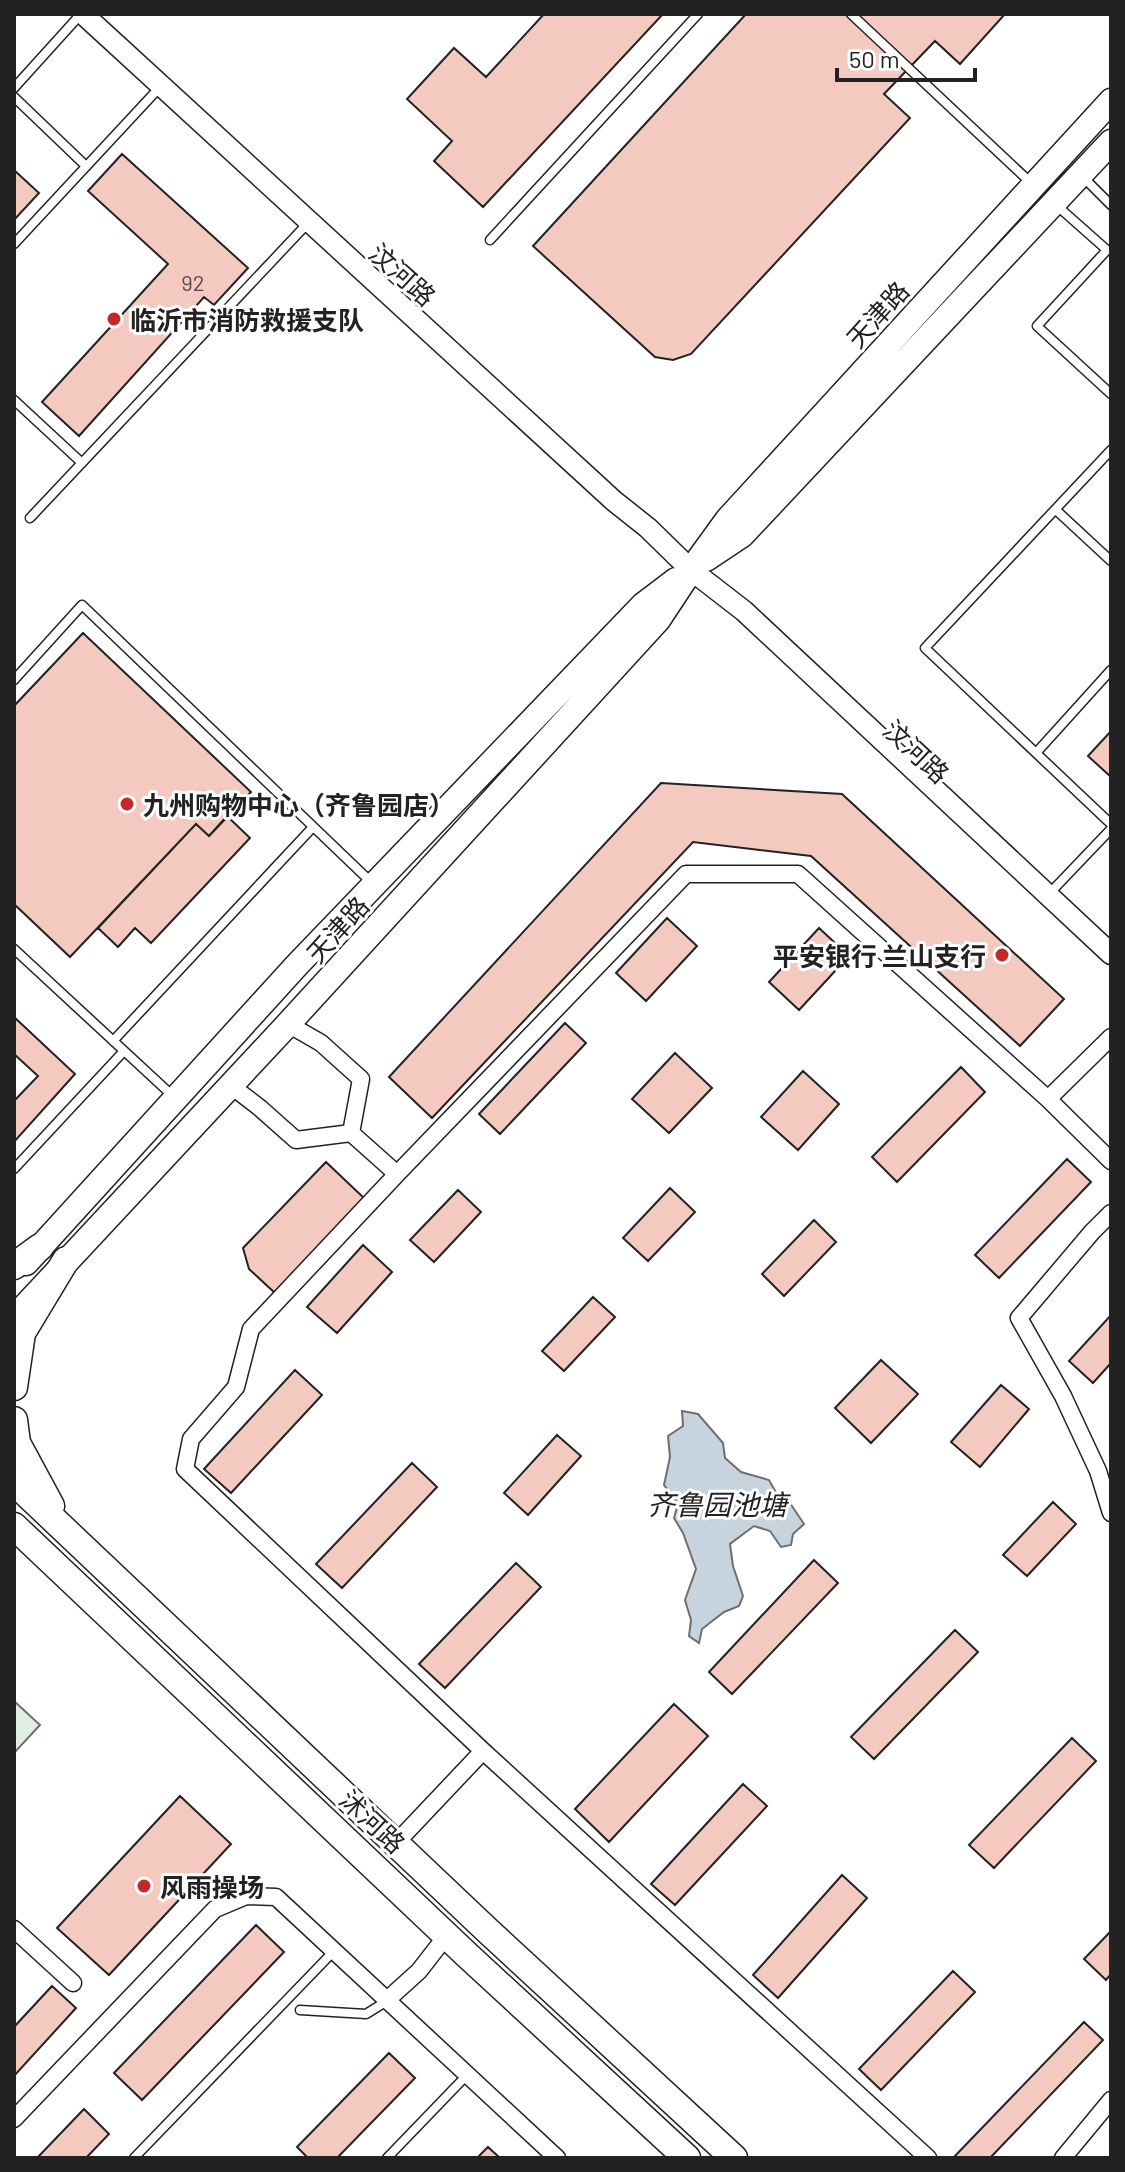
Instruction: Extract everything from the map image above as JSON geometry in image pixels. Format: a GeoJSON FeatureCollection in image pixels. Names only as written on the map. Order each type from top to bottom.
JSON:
{"type":"FeatureCollection","features":[{"type":"Feature","properties":{"kind":"main road","name":"天津路"},"geometry":{"type":"LineString","coordinates":[[14,1318],[658,620],[691,570],[745,501],[1111,101]]}},
{"type":"Feature","properties":{"kind":"main road","name":"天津路"},"geometry":{"type":"LineString","coordinates":[[14,1276],[373,884],[643,605],[742,535],[1111,142]]}},
{"type":"Feature","properties":{"kind":"main road"},"geometry":{"type":"LineString","coordinates":[[14,1266],[40,1247]]}},
{"type":"Feature","properties":{"kind":"main road"},"geometry":{"type":"LineString","coordinates":[[14,1387],[22,1333],[66,1260]]}},
{"type":"Feature","properties":{"kind":"main road"},"geometry":{"type":"LineString","coordinates":[[14,1420],[17,1443],[62,1527]]}},
{"type":"Feature","properties":{"kind":"main road","name":"沭河路"},"geometry":{"type":"LineString","coordinates":[[14,1482],[734,2158]]}},
{"type":"Feature","properties":{"kind":"main road","name":"沭河路"},"geometry":{"type":"LineString","coordinates":[[14,1526],[26,1544],[687,2158]]}},
{"type":"Feature","properties":{"kind":"street","name":"汶河路"},"geometry":{"type":"LineString","coordinates":[[82,14],[602,490],[648,528],[691,570],[744,611],[1111,954]]}},
{"type":"Feature","properties":{"kind":"street","name":"汶河路"},"geometry":{"type":"LineString","coordinates":[[97,14],[656,522],[691,570],[735,621],[767,647],[1111,967]]}},
{"type":"Feature","properties":{"kind":"street"},"geometry":{"type":"LineString","coordinates":[[928,2158],[483,1751],[185,1469],[191,1439],[236,1387],[251,1329],[686,874],[798,874],[1048,1099],[1111,1161]]}},
{"type":"Feature","properties":{"kind":"street"},"geometry":{"type":"LineString","coordinates":[[288,1024],[321,1043],[361,1079],[351,1133]]}},
{"type":"Feature","properties":{"kind":"street"},"geometry":{"type":"LineString","coordinates":[[1048,1099],[1111,1037]]}},
{"type":"Feature","properties":{"kind":"street"},"geometry":{"type":"LineString","coordinates":[[230,1085],[296,1140],[351,1133],[397,1174]]}},
{"type":"Feature","properties":{"kind":"street"},"geometry":{"type":"LineString","coordinates":[[1111,1213],[1019,1318],[1069,1408],[1098,1471],[1111,1513]]}},
{"type":"Feature","properties":{"kind":"street"},"geometry":{"type":"LineString","coordinates":[[396,1843],[483,1751]]}},
{"type":"Feature","properties":{"kind":"street"},"geometry":{"type":"LineString","coordinates":[[14,2119],[215,1909],[246,1896],[276,1897],[557,2158]]}},
{"type":"Feature","properties":{"kind":"street"},"geometry":{"type":"LineString","coordinates":[[14,1929],[73,1983]]}},
{"type":"Feature","properties":{"kind":"street"},"geometry":{"type":"LineString","coordinates":[[387,2000],[419,1971],[447,1935]]}},
{"type":"Feature","properties":{"kind":"street"},"geometry":{"type":"LineString","coordinates":[[1063,2158],[1111,2100]]}},
{"type":"Feature","properties":{"kind":"lane"},"geometry":{"type":"LineString","coordinates":[[14,88],[82,14]]}},
{"type":"Feature","properties":{"kind":"lane"},"geometry":{"type":"LineString","coordinates":[[490,240],[698,14]]}},
{"type":"Feature","properties":{"kind":"lane"},"geometry":{"type":"LineString","coordinates":[[851,14],[1033,185]]}},
{"type":"Feature","properties":{"kind":"lane"},"geometry":{"type":"LineString","coordinates":[[14,244],[160,86]]}},
{"type":"Feature","properties":{"kind":"lane"},"geometry":{"type":"LineString","coordinates":[[14,97],[86,166]]}},
{"type":"Feature","properties":{"kind":"lane"},"geometry":{"type":"LineString","coordinates":[[1081,176],[1111,205]]}},
{"type":"Feature","properties":{"kind":"lane"},"geometry":{"type":"LineString","coordinates":[[1055,204],[1107,250],[1037,326],[1111,394]]}},
{"type":"Feature","properties":{"kind":"lane"},"geometry":{"type":"LineString","coordinates":[[30,518],[308,222]]}},
{"type":"Feature","properties":{"kind":"lane"},"geometry":{"type":"LineString","coordinates":[[14,400],[82,463]]}},
{"type":"Feature","properties":{"kind":"lane"},"geometry":{"type":"LineString","coordinates":[[1048,895],[1111,827],[925,648],[1111,450]]}},
{"type":"Feature","properties":{"kind":"lane"},"geometry":{"type":"LineString","coordinates":[[1056,510],[1111,561]]}},
{"type":"Feature","properties":{"kind":"lane"},"geometry":{"type":"LineString","coordinates":[[14,680],[82,605],[373,884]]}},
{"type":"Feature","properties":{"kind":"lane"},"geometry":{"type":"LineString","coordinates":[[1036,753],[1111,670]]}},
{"type":"Feature","properties":{"kind":"lane"},"geometry":{"type":"LineString","coordinates":[[113,1041],[313,827]]}},
{"type":"Feature","properties":{"kind":"lane"},"geometry":{"type":"LineString","coordinates":[[14,949],[176,1099]]}},
{"type":"Feature","properties":{"kind":"lane"},"geometry":{"type":"LineString","coordinates":[[14,1169],[124,1051]]}},
{"type":"Feature","properties":{"kind":"lane"},"geometry":{"type":"LineString","coordinates":[[134,2158],[334,1951]]}},
{"type":"Feature","properties":{"kind":"lane"},"geometry":{"type":"LineString","coordinates":[[300,2010],[366,2014],[387,2000]]}},
{"type":"Feature","properties":{"kind":"lane"},"geometry":{"type":"LineString","coordinates":[[387,2158],[467,2075]]}},
{"type":"Feature","properties":{"kind":"green space"},"geometry":{"type":"Polygon","coordinates":[[[14,1701],[40,1725],[14,1753],[14,1701]]]}},
{"type":"Feature","properties":{"kind":"water","name":"齐鲁园池塘"},"geometry":{"type":"Polygon","coordinates":[[[682,1411],[698,1414],[723,1443],[725,1458],[741,1472],[769,1480],[778,1496],[788,1500],[804,1524],[793,1534],[791,1545],[781,1547],[770,1531],[754,1526],[730,1544],[733,1566],[743,1596],[739,1606],[724,1612],[702,1629],[699,1643],[689,1636],[691,1620],[685,1600],[696,1569],[674,1518],[678,1503],[664,1485],[670,1457],[668,1436],[683,1426],[682,1411]]]}},
{"type":"Feature","properties":{"kind":"building"},"geometry":{"type":"Polygon","coordinates":[[[544,14],[663,14],[483,207],[434,161],[452,141],[407,99],[454,48],[486,77],[544,14]]]}},
{"type":"Feature","properties":{"kind":"building"},"geometry":{"type":"Polygon","coordinates":[[[746,14],[1005,14],[960,64],[935,41],[884,94],[910,118],[691,354],[673,360],[655,357],[533,246],[746,14]]]}},
{"type":"Feature","properties":{"kind":"building","name":"临沂市消防救援支队"},"geometry":{"type":"Polygon","coordinates":[[[122,154],[248,268],[214,305],[204,297],[79,436],[42,402],[168,264],[88,191],[122,154]]]}},
{"type":"Feature","properties":{"kind":"building"},"geometry":{"type":"Polygon","coordinates":[[[14,170],[39,193],[14,220],[14,170]]]}},
{"type":"Feature","properties":{"kind":"building","name":"九州购物中心（齐鲁园店）"},"geometry":{"type":"Polygon","coordinates":[[[83,633],[251,792],[209,836],[196,824],[70,957],[14,904],[14,706],[83,633]]]}},
{"type":"Feature","properties":{"kind":"building"},"geometry":{"type":"Polygon","coordinates":[[[1111,731],[1111,777],[1088,756],[1111,731]]]}},
{"type":"Feature","properties":{"kind":"building"},"geometry":{"type":"Polygon","coordinates":[[[661,783],[842,794],[1064,999],[1020,1046],[811,856],[693,842],[432,1118],[389,1077],[661,783]]]}},
{"type":"Feature","properties":{"kind":"building"},"geometry":{"type":"Polygon","coordinates":[[[227,816],[250,838],[151,943],[135,928],[118,947],[98,928],[196,824],[209,836],[227,816]]]}},
{"type":"Feature","properties":{"kind":"building"},"geometry":{"type":"Polygon","coordinates":[[[667,918],[697,946],[646,1001],[616,973],[667,918]]]}},
{"type":"Feature","properties":{"kind":"building"},"geometry":{"type":"Polygon","coordinates":[[[819,928],[849,956],[799,1010],[769,982],[819,928]]]}},
{"type":"Feature","properties":{"kind":"building"},"geometry":{"type":"Polygon","coordinates":[[[14,1017],[75,1074],[14,1142],[14,1101],[38,1076],[14,1054],[14,1017]]]}},
{"type":"Feature","properties":{"kind":"building"},"geometry":{"type":"Polygon","coordinates":[[[565,1023],[586,1043],[500,1134],[479,1114],[565,1023]]]}},
{"type":"Feature","properties":{"kind":"building"},"geometry":{"type":"Polygon","coordinates":[[[675,1053],[712,1088],[669,1133],[632,1099],[675,1053]]]}},
{"type":"Feature","properties":{"kind":"building"},"geometry":{"type":"Polygon","coordinates":[[[961,1067],[985,1092],[897,1182],[872,1157],[961,1067]]]}},
{"type":"Feature","properties":{"kind":"building"},"geometry":{"type":"Polygon","coordinates":[[[803,1071],[839,1104],[798,1150],[761,1117],[803,1071]]]}},
{"type":"Feature","properties":{"kind":"building"},"geometry":{"type":"Polygon","coordinates":[[[1067,1159],[1091,1182],[999,1278],[975,1255],[1067,1159]]]}},
{"type":"Feature","properties":{"kind":"building"},"geometry":{"type":"Polygon","coordinates":[[[326,1162],[365,1199],[275,1293],[249,1269],[243,1248],[326,1162]]]}},
{"type":"Feature","properties":{"kind":"building"},"geometry":{"type":"Polygon","coordinates":[[[670,1188],[695,1212],[648,1261],[623,1238],[670,1188]]]}},
{"type":"Feature","properties":{"kind":"building"},"geometry":{"type":"Polygon","coordinates":[[[458,1190],[481,1212],[434,1262],[410,1240],[458,1190]]]}},
{"type":"Feature","properties":{"kind":"building"},"geometry":{"type":"Polygon","coordinates":[[[814,1220],[836,1242],[784,1296],[762,1274],[814,1220]]]}},
{"type":"Feature","properties":{"kind":"building"},"geometry":{"type":"Polygon","coordinates":[[[363,1245],[392,1272],[337,1333],[307,1307],[363,1245]]]}},
{"type":"Feature","properties":{"kind":"building"},"geometry":{"type":"Polygon","coordinates":[[[593,1297],[615,1317],[564,1371],[542,1351],[593,1297]]]}},
{"type":"Feature","properties":{"kind":"building"},"geometry":{"type":"Polygon","coordinates":[[[1111,1315],[1111,1363],[1093,1383],[1069,1361],[1111,1315]]]}},
{"type":"Feature","properties":{"kind":"building"},"geometry":{"type":"Polygon","coordinates":[[[881,1360],[918,1394],[871,1443],[835,1408],[881,1360]]]}},
{"type":"Feature","properties":{"kind":"building"},"geometry":{"type":"Polygon","coordinates":[[[295,1370],[322,1395],[231,1493],[204,1469],[295,1370]]]}},
{"type":"Feature","properties":{"kind":"building"},"geometry":{"type":"Polygon","coordinates":[[[1001,1385],[1029,1409],[980,1467],[951,1442],[1001,1385]]]}},
{"type":"Feature","properties":{"kind":"building"},"geometry":{"type":"Polygon","coordinates":[[[557,1435],[581,1456],[528,1515],[504,1493],[557,1435]]]}},
{"type":"Feature","properties":{"kind":"building"},"geometry":{"type":"Polygon","coordinates":[[[412,1463],[437,1487],[342,1588],[316,1564],[412,1463]]]}},
{"type":"Feature","properties":{"kind":"building"},"geometry":{"type":"Polygon","coordinates":[[[1053,1502],[1076,1524],[1027,1576],[1003,1555],[1053,1502]]]}},
{"type":"Feature","properties":{"kind":"building"},"geometry":{"type":"Polygon","coordinates":[[[814,1560],[838,1583],[732,1694],[709,1672],[814,1560]]]}},
{"type":"Feature","properties":{"kind":"building"},"geometry":{"type":"Polygon","coordinates":[[[516,1563],[541,1587],[445,1688],[419,1664],[516,1563]]]}},
{"type":"Feature","properties":{"kind":"building"},"geometry":{"type":"Polygon","coordinates":[[[955,1630],[978,1652],[874,1759],[851,1737],[955,1630]]]}},
{"type":"Feature","properties":{"kind":"building"},"geometry":{"type":"Polygon","coordinates":[[[674,1704],[708,1736],[609,1842],[575,1809],[674,1704]]]}},
{"type":"Feature","properties":{"kind":"building"},"geometry":{"type":"Polygon","coordinates":[[[1072,1738],[1096,1761],[994,1868],[969,1845],[1072,1738]]]}},
{"type":"Feature","properties":{"kind":"building"},"geometry":{"type":"Polygon","coordinates":[[[743,1784],[767,1806],[675,1905],[651,1884],[743,1784]]]}},
{"type":"Feature","properties":{"kind":"building","name":"风雨操场"},"geometry":{"type":"Polygon","coordinates":[[[180,1796],[231,1844],[109,1975],[57,1928],[180,1796]]]}},
{"type":"Feature","properties":{"kind":"building"},"geometry":{"type":"Polygon","coordinates":[[[842,1875],[867,1898],[778,1998],[753,1975],[842,1875]]]}},
{"type":"Feature","properties":{"kind":"building"},"geometry":{"type":"Polygon","coordinates":[[[256,1925],[284,1952],[142,2100],[114,2073],[256,1925]]]}},
{"type":"Feature","properties":{"kind":"building"},"geometry":{"type":"Polygon","coordinates":[[[1111,1931],[1111,1974],[1106,1980],[1084,1959],[1111,1931]]]}},
{"type":"Feature","properties":{"kind":"building"},"geometry":{"type":"Polygon","coordinates":[[[953,1971],[975,1992],[881,2090],[859,2069],[953,1971]]]}},
{"type":"Feature","properties":{"kind":"building"},"geometry":{"type":"Polygon","coordinates":[[[52,1986],[76,2008],[14,2076],[14,2027],[52,1986]]]}},
{"type":"Feature","properties":{"kind":"building"},"geometry":{"type":"Polygon","coordinates":[[[1084,2022],[1103,2040],[990,2158],[953,2158],[1084,2022]]]}},
{"type":"Feature","properties":{"kind":"building"},"geometry":{"type":"Polygon","coordinates":[[[389,2053],[415,2078],[337,2158],[308,2158],[297,2147],[389,2053]]]}},
{"type":"Feature","properties":{"kind":"building"},"geometry":{"type":"Polygon","coordinates":[[[84,2109],[109,2134],[86,2158],[37,2158],[84,2109]]]}},
{"type":"Feature","properties":{"kind":"building"},"geometry":{"type":"Polygon","coordinates":[[[488,2147],[500,2158],[477,2158],[488,2147]]]}},
{"type":"Feature","properties":{"kind":"place","name":"临沂市消防救援支队"},"geometry":{"type":"Point","coordinates":[114,319]}},
{"type":"Feature","properties":{"kind":"place","name":"九州购物中心（齐鲁园店）"},"geometry":{"type":"Point","coordinates":[127,804]}},
{"type":"Feature","properties":{"kind":"place","name":"平安银行 兰山支行"},"geometry":{"type":"Point","coordinates":[1002,955]}},
{"type":"Feature","properties":{"kind":"place","name":"风雨操场"},"geometry":{"type":"Point","coordinates":[144,1886]}}]}
